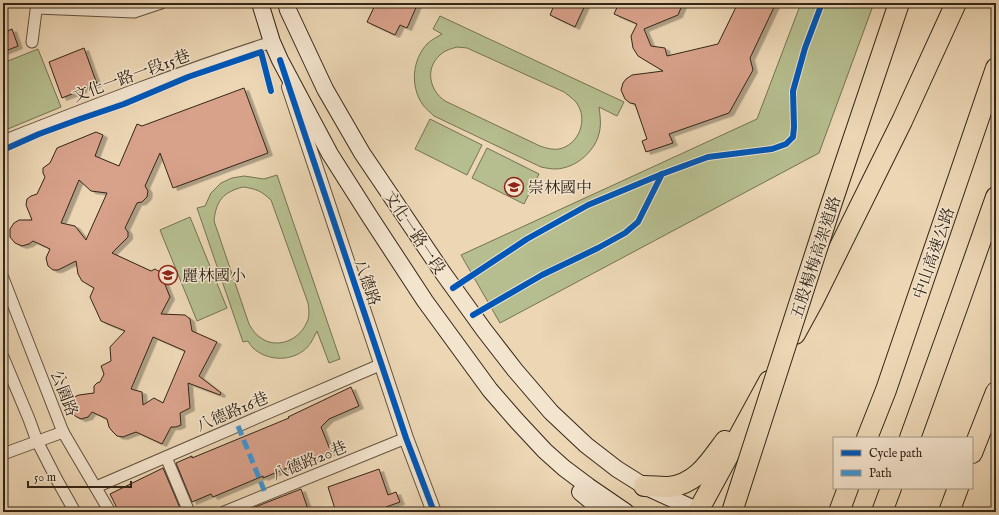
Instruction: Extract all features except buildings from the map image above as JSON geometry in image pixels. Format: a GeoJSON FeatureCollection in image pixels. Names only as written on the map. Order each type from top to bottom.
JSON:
{"type":"FeatureCollection","features":[{"type":"Feature","properties":{"kind":"highway","name":"五股楊梅高架道路"},"geometry":{"type":"LineString","coordinates":[[732,512],[829,212],[900,3]]}},
{"type":"Feature","properties":{"kind":"highway"},"geometry":{"type":"LineString","coordinates":[[699,512],[813,300],[902,121],[956,3]]}},
{"type":"Feature","properties":{"kind":"highway","name":"中山高速公路"},"geometry":{"type":"LineString","coordinates":[[867,437],[886,390],[996,68]]}},
{"type":"Feature","properties":{"kind":"highway"},"geometry":{"type":"LineString","coordinates":[[910,437],[996,197]]}},
{"type":"Feature","properties":{"kind":"highway"},"geometry":{"type":"LineString","coordinates":[[644,486],[669,487],[687,482],[702,471],[725,441],[791,328],[813,300]]}},
{"type":"Feature","properties":{"kind":"highway"},"geometry":{"type":"LineString","coordinates":[[973,450],[996,392]]}},
{"type":"Feature","properties":{"kind":"highway"},"geometry":{"type":"LineString","coordinates":[[839,512],[848,489]]}},
{"type":"Feature","properties":{"kind":"highway"},"geometry":{"type":"LineString","coordinates":[[882,512],[891,489]]}},
{"type":"Feature","properties":{"kind":"highway"},"geometry":{"type":"LineString","coordinates":[[949,512],[958,489]]}},
{"type":"Feature","properties":{"kind":"main road","name":"文化一路一段"},"geometry":{"type":"LineString","coordinates":[[260,3],[272,42],[280,60],[330,154],[425,301],[490,390],[545,451],[564,468],[626,512]]}},
{"type":"Feature","properties":{"kind":"main road","name":"文化一路一段"},"geometry":{"type":"LineString","coordinates":[[286,3],[325,89],[362,153],[434,261],[515,370],[550,412],[586,445],[617,469],[644,486],[699,512]]}},
{"type":"Feature","properties":{"kind":"main road"},"geometry":{"type":"LineString","coordinates":[[545,451],[580,493],[604,512]]}},
{"type":"Feature","properties":{"kind":"street"},"geometry":{"type":"LineString","coordinates":[[32,42],[37,5],[134,12],[161,3]]}},
{"type":"Feature","properties":{"kind":"street","name":"文化一路一段15巷"},"geometry":{"type":"LineString","coordinates":[[3,141],[235,54],[272,42]]}},
{"type":"Feature","properties":{"kind":"street","name":"八德路"},"geometry":{"type":"LineString","coordinates":[[280,60],[406,438],[434,512]]}},
{"type":"Feature","properties":{"kind":"street","name":"公園路"},"geometry":{"type":"LineString","coordinates":[[3,278],[63,432],[110,512]]}},
{"type":"Feature","properties":{"kind":"street"},"geometry":{"type":"LineString","coordinates":[[3,357],[37,441],[57,480],[76,512]]}},
{"type":"Feature","properties":{"kind":"street","name":"八德路16巷"},"geometry":{"type":"LineString","coordinates":[[96,487],[382,364]]}},
{"type":"Feature","properties":{"kind":"street"},"geometry":{"type":"LineString","coordinates":[[3,454],[63,432]]}},
{"type":"Feature","properties":{"kind":"street","name":"八德路20巷"},"geometry":{"type":"LineString","coordinates":[[224,512],[406,438]]}},
{"type":"Feature","properties":{"kind":"street"},"geometry":{"type":"LineString","coordinates":[[166,457],[189,512]]}},
{"type":"Feature","properties":{"kind":"green space"},"geometry":{"type":"Polygon","coordinates":[[[801,3],[874,3],[819,153],[500,323],[461,255],[757,119],[801,3]]]}},
{"type":"Feature","properties":{"kind":"green space"},"geometry":{"type":"Polygon","coordinates":[[[440,16],[624,102],[617,116],[599,107],[600,129],[598,137],[595,144],[585,156],[564,168],[554,169],[541,167],[434,116],[423,105],[416,90],[414,74],[418,58],[422,50],[442,34],[433,29],[440,16]],[[457,47],[442,53],[435,60],[432,66],[432,85],[435,91],[445,101],[540,146],[551,149],[566,147],[577,137],[582,123],[582,116],[580,109],[573,99],[564,92],[467,48],[457,47]]]}},
{"type":"Feature","properties":{"kind":"green space"},"geometry":{"type":"Polygon","coordinates":[[[38,49],[61,107],[3,131],[3,63],[38,49]]]}},
{"type":"Feature","properties":{"kind":"green space"},"geometry":{"type":"Polygon","coordinates":[[[430,119],[482,145],[467,175],[415,149],[430,119]]]}},
{"type":"Feature","properties":{"kind":"green space"},"geometry":{"type":"Polygon","coordinates":[[[487,148],[539,174],[524,204],[472,178],[487,148]]]}},
{"type":"Feature","properties":{"kind":"green space"},"geometry":{"type":"Polygon","coordinates":[[[277,175],[340,359],[329,363],[317,331],[311,342],[303,351],[291,357],[277,358],[264,355],[253,348],[248,341],[243,342],[197,208],[205,206],[211,193],[221,183],[232,178],[244,176],[264,179],[277,175]],[[243,187],[230,192],[222,198],[217,208],[214,221],[249,324],[257,335],[267,341],[273,343],[286,342],[298,335],[306,324],[309,317],[308,303],[271,200],[258,191],[243,187]]]}},
{"type":"Feature","properties":{"kind":"green space"},"geometry":{"type":"Polygon","coordinates":[[[190,217],[227,308],[197,321],[160,230],[190,217]]]}},
{"type":"Feature","properties":{"kind":"marked path"},"geometry":{"type":"LineString","coordinates":[[238,426],[266,495]]}},
{"type":"Feature","properties":{"kind":"cycle path"},"geometry":{"type":"LineString","coordinates":[[453,288],[527,239],[588,205],[662,174],[708,157],[772,149],[786,144],[793,137],[793,91],[805,48],[822,3]]}},
{"type":"Feature","properties":{"kind":"cycle path"},"geometry":{"type":"LineString","coordinates":[[3,150],[39,134],[124,104],[188,77],[261,52],[271,91]]}},
{"type":"Feature","properties":{"kind":"cycle path"},"geometry":{"type":"LineString","coordinates":[[280,60],[406,438],[434,512]]}},
{"type":"Feature","properties":{"kind":"cycle path"},"geometry":{"type":"LineString","coordinates":[[473,315],[542,275],[625,233],[638,222],[662,174]]}},
{"type":"Feature","properties":{"kind":"place","name":"崇林國中"},"geometry":{"type":"Point","coordinates":[514,187]}},
{"type":"Feature","properties":{"kind":"place","name":"麗林國小"},"geometry":{"type":"Point","coordinates":[168,275]}}]}
